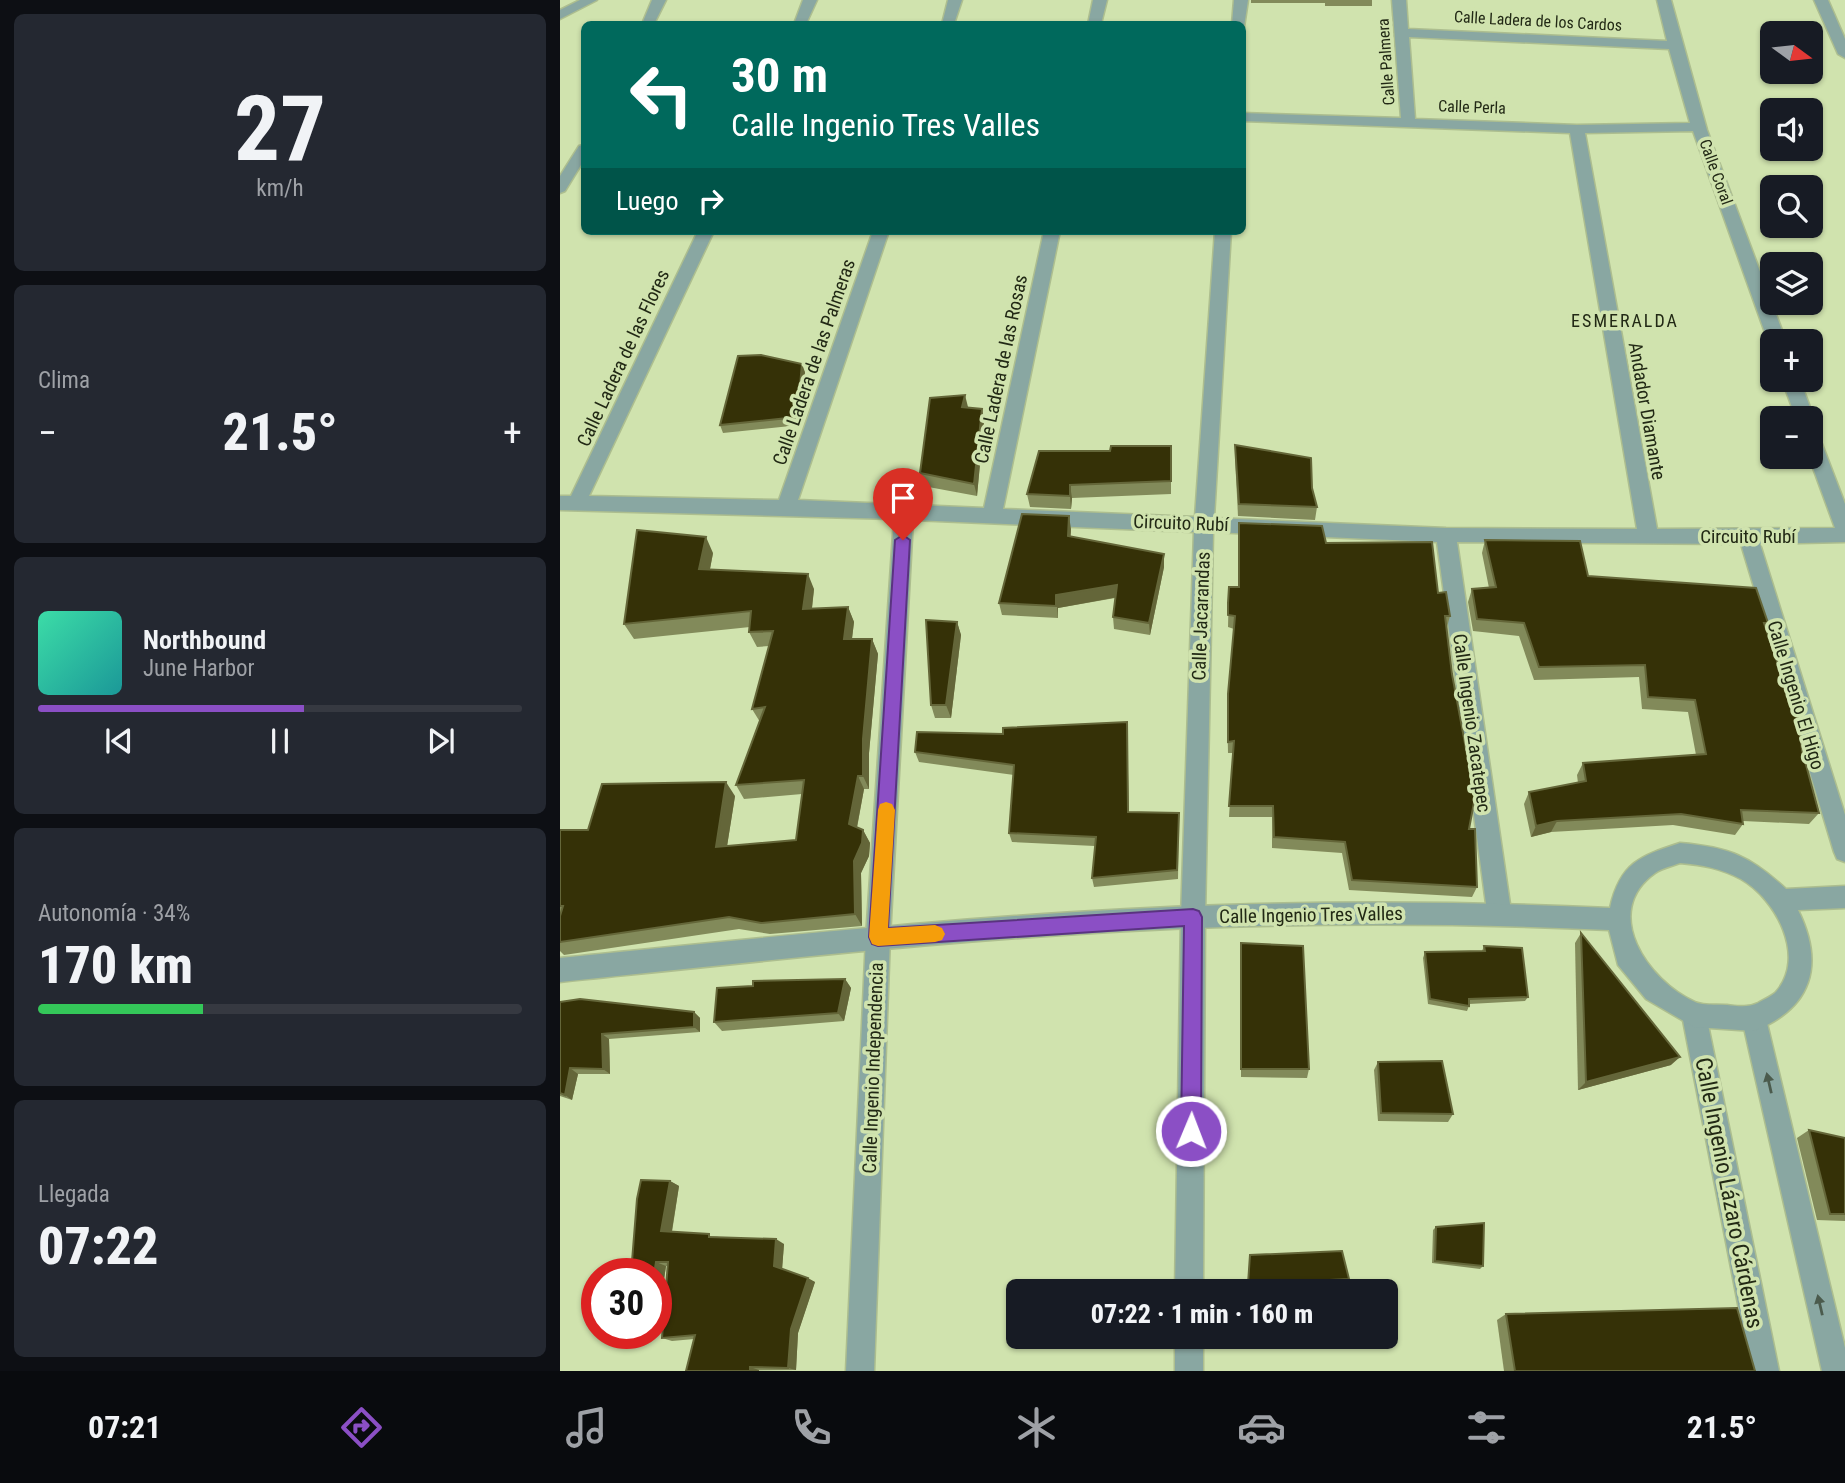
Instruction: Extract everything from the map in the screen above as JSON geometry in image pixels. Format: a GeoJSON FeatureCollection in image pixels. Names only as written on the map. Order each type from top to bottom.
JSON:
{"type":"FeatureCollection","features":[{"type":"Feature","properties":{"kind":"street"},"geometry":{"type":"LineString","coordinates":[[560,15],[590,0]]}},
{"type":"Feature","properties":{"kind":"street"},"geometry":{"type":"LineString","coordinates":[[649,21],[659,0]]}},
{"type":"Feature","properties":{"kind":"street"},"geometry":{"type":"LineString","coordinates":[[801,21],[810,0]]}},
{"type":"Feature","properties":{"kind":"street"},"geometry":{"type":"LineString","coordinates":[[949,21],[956,0]]}},
{"type":"Feature","properties":{"kind":"street"},"geometry":{"type":"LineString","coordinates":[[1096,21],[1100,0]]}},
{"type":"Feature","properties":{"kind":"street"},"geometry":{"type":"LineString","coordinates":[[1239,21],[1241,0]]}},
{"type":"Feature","properties":{"kind":"street","name":"Calle Palmera"},"geometry":{"type":"LineString","coordinates":[[1399,0],[1408,122]]}},
{"type":"Feature","properties":{"kind":"street","name":"Calle Coral"},"geometry":{"type":"LineString","coordinates":[[1664,0],[1674,45],[1700,127],[1773,329]]}},
{"type":"Feature","properties":{"kind":"street"},"geometry":{"type":"LineString","coordinates":[[1821,0],[1845,54]]}},
{"type":"Feature","properties":{"kind":"street","name":"Calle Ladera de los Cardos"},"geometry":{"type":"LineString","coordinates":[[1402,33],[1674,45]]}},
{"type":"Feature","properties":{"kind":"street","name":"Calle Perla"},"geometry":{"type":"LineString","coordinates":[[1246,117],[1577,129],[1700,127]]}},
{"type":"Feature","properties":{"kind":"street","name":"Andador Diamante"},"geometry":{"type":"LineString","coordinates":[[1577,129],[1648,535]]}},
{"type":"Feature","properties":{"kind":"street"},"geometry":{"type":"LineString","coordinates":[[560,188],[581,154]]}},
{"type":"Feature","properties":{"kind":"street","name":"Calle Ladera de las Flores"},"geometry":{"type":"LineString","coordinates":[[568,503],[704,235]]}},
{"type":"Feature","properties":{"kind":"street","name":"Calle Ladera de las Palmeras"},"geometry":{"type":"LineString","coordinates":[[786,507],[880,235]]}},
{"type":"Feature","properties":{"kind":"street","name":"Calle Ladera de las Rosas"},"geometry":{"type":"LineString","coordinates":[[992,516],[1051,235]]}},
{"type":"Feature","properties":{"kind":"street","name":"Calle Jacarandas"},"geometry":{"type":"LineString","coordinates":[[1189,1279],[1193,917],[1203,524],[1223,235]]}},
{"type":"Feature","properties":{"kind":"street"},"geometry":{"type":"LineString","coordinates":[[1823,469],[1845,533]]}},
{"type":"Feature","properties":{"kind":"street","name":"Circuito Rubí"},"geometry":{"type":"LineString","coordinates":[[568,503],[786,507],[1446,535],[1748,537],[1845,533]]}},
{"type":"Feature","properties":{"kind":"street","name":"Calle Ingenio Independencia"},"geometry":{"type":"LineString","coordinates":[[860,1371],[878,937],[904,514]]}},
{"type":"Feature","properties":{"kind":"street","name":"Calle Ingenio Zacatepec"},"geometry":{"type":"LineString","coordinates":[[1446,535],[1499,911]]}},
{"type":"Feature","properties":{"kind":"street","name":"Calle Ingenio El Higo"},"geometry":{"type":"LineString","coordinates":[[1748,537],[1845,852]]}},
{"type":"Feature","properties":{"kind":"street"},"geometry":{"type":"LineString","coordinates":[[1680,853],[1716,856],[1752,873],[1781,900],[1798,935],[1800,971],[1784,1001],[1754,1019],[1694,1015],[1655,991],[1628,957],[1619,919],[1626,887],[1648,864],[1680,853]]}},
{"type":"Feature","properties":{"kind":"street"},"geometry":{"type":"LineString","coordinates":[[1781,900],[1845,897]]}},
{"type":"Feature","properties":{"kind":"street","name":"Calle Ingenio Tres Valles"},"geometry":{"type":"LineString","coordinates":[[560,970],[878,937],[1193,917],[1499,911],[1619,919]]}},
{"type":"Feature","properties":{"kind":"street","name":"Calle Ingenio Lázaro Cárdenas"},"geometry":{"type":"LineString","coordinates":[[1694,1015],[1765,1371]]}},
{"type":"Feature","properties":{"kind":"street"},"geometry":{"type":"LineString","coordinates":[[1754,1019],[1836,1371]]}},
{"type":"Feature","properties":{"kind":"street"},"geometry":{"type":"LineString","coordinates":[[1189,1349],[1189,1371]]}},
{"type":"Feature","properties":{"kind":"building"},"geometry":{"type":"Polygon","coordinates":[[[761,355],[802,364],[797,417],[720,425],[738,356],[761,355]]]}},
{"type":"Feature","properties":{"kind":"building"},"geometry":{"type":"Polygon","coordinates":[[[965,395],[962,407],[982,409],[974,484],[920,473],[930,398],[965,395]]]}},
{"type":"Feature","properties":{"kind":"building"},"geometry":{"type":"Polygon","coordinates":[[[1235,445],[1311,458],[1312,488],[1317,507],[1239,504],[1235,445]]]}},
{"type":"Feature","properties":{"kind":"building"},"geometry":{"type":"Polygon","coordinates":[[[1111,446],[1171,446],[1171,481],[1070,485],[1070,496],[1027,494],[1039,451],[1110,451],[1111,446]]]}},
{"type":"Feature","properties":{"kind":"building"},"geometry":{"type":"Polygon","coordinates":[[[1022,514],[1069,516],[1068,536],[1164,554],[1149,623],[1113,617],[1117,585],[1056,595],[1056,606],[999,603],[1022,514]]]}},
{"type":"Feature","properties":{"kind":"building"},"geometry":{"type":"Polygon","coordinates":[[[1239,523],[1322,526],[1326,543],[1432,542],[1438,593],[1446,592],[1450,616],[1445,616],[1452,674],[1475,797],[1469,829],[1475,829],[1477,887],[1352,880],[1345,842],[1274,837],[1273,806],[1229,806],[1234,741],[1228,742],[1228,694],[1235,616],[1228,615],[1228,603],[1229,587],[1239,587],[1239,523]]]}},
{"type":"Feature","properties":{"kind":"building"},"geometry":{"type":"Polygon","coordinates":[[[637,530],[706,537],[699,569],[808,574],[803,609],[848,607],[844,639],[872,639],[863,739],[863,776],[858,776],[849,824],[863,830],[862,843],[854,861],[855,914],[761,923],[729,917],[560,942],[560,916],[563,906],[560,906],[560,830],[588,830],[602,784],[726,782],[716,847],[796,840],[804,780],[736,785],[765,707],[752,709],[773,631],[749,632],[751,611],[624,624],[637,530]]]}},
{"type":"Feature","properties":{"kind":"building"},"geometry":{"type":"Polygon","coordinates":[[[1485,540],[1580,541],[1588,576],[1756,588],[1768,623],[1764,623],[1795,714],[1798,714],[1802,750],[1819,813],[1741,810],[1743,824],[1681,814],[1557,821],[1536,826],[1529,792],[1586,781],[1583,763],[1706,754],[1695,700],[1648,697],[1645,665],[1539,667],[1524,623],[1477,619],[1472,589],[1496,587],[1485,540]]]}},
{"type":"Feature","properties":{"kind":"building"},"geometry":{"type":"Polygon","coordinates":[[[926,620],[957,622],[946,705],[931,705],[926,620]]]}},
{"type":"Feature","properties":{"kind":"building"},"geometry":{"type":"Polygon","coordinates":[[[1127,722],[1128,812],[1179,813],[1177,870],[1092,878],[1096,837],[1009,833],[1014,765],[915,752],[917,732],[1003,734],[1003,728],[1127,722]]]}},
{"type":"Feature","properties":{"kind":"building"},"geometry":{"type":"Polygon","coordinates":[[[1581,933],[1680,1057],[1586,1082],[1581,933]]]}},
{"type":"Feature","properties":{"kind":"building"},"geometry":{"type":"Polygon","coordinates":[[[1241,943],[1303,946],[1309,1069],[1241,1069],[1241,943]]]}},
{"type":"Feature","properties":{"kind":"building"},"geometry":{"type":"Polygon","coordinates":[[[1484,946],[1522,948],[1528,997],[1469,999],[1469,1006],[1430,999],[1425,952],[1485,951],[1484,946]]]}},
{"type":"Feature","properties":{"kind":"building"},"geometry":{"type":"Polygon","coordinates":[[[845,979],[838,1013],[714,1022],[717,988],[753,986],[753,981],[845,979]]]}},
{"type":"Feature","properties":{"kind":"building"},"geometry":{"type":"Polygon","coordinates":[[[580,999],[694,1012],[694,1027],[602,1034],[603,1069],[570,1068],[565,1095],[560,1093],[560,1002],[580,999]]]}},
{"type":"Feature","properties":{"kind":"building"},"geometry":{"type":"Polygon","coordinates":[[[1442,1061],[1453,1114],[1381,1113],[1378,1062],[1442,1061]]]}},
{"type":"Feature","properties":{"kind":"building"},"geometry":{"type":"Polygon","coordinates":[[[1809,1130],[1845,1138],[1845,1214],[1830,1214],[1809,1130]]]}},
{"type":"Feature","properties":{"kind":"building"},"geometry":{"type":"Polygon","coordinates":[[[641,1180],[670,1181],[661,1231],[709,1234],[709,1237],[776,1239],[774,1266],[808,1278],[791,1329],[788,1368],[750,1367],[750,1371],[686,1371],[695,1335],[672,1337],[672,1258],[632,1258],[641,1180]]]}},
{"type":"Feature","properties":{"kind":"building"},"geometry":{"type":"Polygon","coordinates":[[[1484,1223],[1483,1266],[1435,1261],[1436,1227],[1484,1223]]]}},
{"type":"Feature","properties":{"kind":"building"},"geometry":{"type":"Polygon","coordinates":[[[1342,1251],[1349,1279],[1248,1279],[1250,1255],[1342,1251]]]}},
{"type":"Feature","properties":{"kind":"building"},"geometry":{"type":"Polygon","coordinates":[[[1737,1308],[1755,1371],[1515,1371],[1506,1314],[1737,1308]]]}},
{"type":"Feature","properties":{"kind":"slow traffic"},"geometry":{"type":"LineString","coordinates":[[886,810],[878,937],[935,934]]}},
{"type":"Feature","properties":{"kind":"district","name":"ESMERALDA"},"geometry":{"type":"Point","coordinates":[1625,320]}},
{"type":"Feature","properties":{"kind":"route"},"geometry":{"type":"LineString","coordinates":[[903,540],[878,937],[1193,917],[1191,1131]]}}]}
